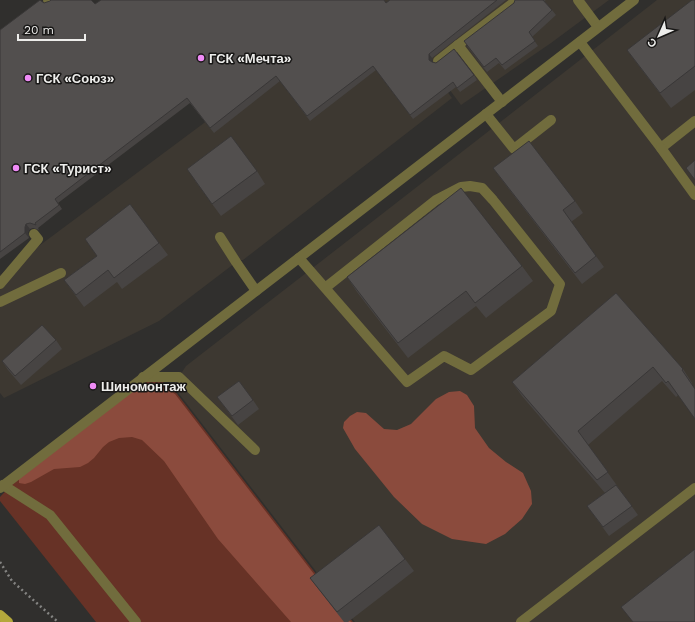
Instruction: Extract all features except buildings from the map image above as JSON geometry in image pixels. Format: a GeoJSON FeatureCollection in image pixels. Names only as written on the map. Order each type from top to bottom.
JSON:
{"type":"FeatureCollection","features":[{"type":"Feature","properties":{"kind":"main road"},"geometry":{"type":"LineString","coordinates":[[0,615],[8,622]]}},
{"type":"Feature","properties":{"kind":"street"},"geometry":{"type":"LineString","coordinates":[[578,0],[598,28]]}},
{"type":"Feature","properties":{"kind":"street"},"geometry":{"type":"LineString","coordinates":[[136,622],[50,515],[1,487],[634,0]]}},
{"type":"Feature","properties":{"kind":"street"},"geometry":{"type":"LineString","coordinates":[[438,61],[513,3]]}},
{"type":"Feature","properties":{"kind":"street"},"geometry":{"type":"LineString","coordinates":[[580,42],[695,195]]}},
{"type":"Feature","properties":{"kind":"street"},"geometry":{"type":"LineString","coordinates":[[458,45],[502,102]]}},
{"type":"Feature","properties":{"kind":"street"},"geometry":{"type":"LineString","coordinates":[[486,114],[514,149],[551,120]]}},
{"type":"Feature","properties":{"kind":"street"},"geometry":{"type":"LineString","coordinates":[[661,148],[695,121]]}},
{"type":"Feature","properties":{"kind":"street"},"geometry":{"type":"LineString","coordinates":[[299,258],[325,288],[407,382],[444,356],[471,370],[551,311],[560,284],[482,188],[470,186],[461,187],[436,200],[325,288]]}},
{"type":"Feature","properties":{"kind":"street"},"geometry":{"type":"LineString","coordinates":[[0,284],[38,239],[34,234]]}},
{"type":"Feature","properties":{"kind":"street"},"geometry":{"type":"LineString","coordinates":[[220,237],[256,291]]}},
{"type":"Feature","properties":{"kind":"street"},"geometry":{"type":"LineString","coordinates":[[0,302],[61,273]]}},
{"type":"Feature","properties":{"kind":"street"},"geometry":{"type":"LineString","coordinates":[[143,377],[179,376],[256,450]]}},
{"type":"Feature","properties":{"kind":"street"},"geometry":{"type":"LineString","coordinates":[[521,622],[695,488]]}},
{"type":"Feature","properties":{"kind":"path"},"geometry":{"type":"LineString","coordinates":[[0,562],[12,581],[58,622]]}},
{"type":"Feature","properties":{"kind":"shaded area"},"geometry":{"type":"Polygon","coordinates":[[[369,0],[380,0],[452,98],[243,260],[239,260],[159,321],[4,398],[0,393],[0,275],[369,0]]]}},
{"type":"Feature","properties":{"kind":"shaded area"},"geometry":{"type":"Polygon","coordinates":[[[383,0],[609,0],[551,43],[461,105],[383,0]]]}},
{"type":"Feature","properties":{"kind":"shaded area"},"geometry":{"type":"Polygon","coordinates":[[[657,0],[695,0],[695,622],[355,622],[173,386],[186,366],[657,0]]]}},
{"type":"Feature","properties":{"kind":"shaded area"},"geometry":{"type":"Polygon","coordinates":[[[158,380],[171,386],[353,622],[96,622],[0,501],[0,497],[18,478],[146,382],[158,380]]]}},
{"type":"Feature","properties":{"kind":"shaded area"},"geometry":{"type":"Polygon","coordinates":[[[148,384],[159,385],[175,394],[351,622],[291,622],[218,539],[164,461],[142,440],[132,437],[119,438],[109,442],[94,458],[80,467],[54,469],[31,482],[25,484],[19,483],[19,478],[136,388],[148,384]]]}},
{"type":"Feature","properties":{"kind":"shaded area"},"geometry":{"type":"Polygon","coordinates":[[[460,391],[467,395],[474,406],[475,428],[489,448],[506,462],[523,473],[531,491],[532,504],[522,519],[505,534],[486,544],[452,539],[422,524],[394,497],[355,449],[343,428],[344,422],[357,412],[366,413],[384,429],[397,430],[411,424],[436,399],[449,392],[460,391]]]}},
{"type":"Feature","properties":{"kind":"place","name":"ГСК «Мечта»"},"geometry":{"type":"Point","coordinates":[201,58]}},
{"type":"Feature","properties":{"kind":"place","name":"ГСК «Союз»"},"geometry":{"type":"Point","coordinates":[28,78]}},
{"type":"Feature","properties":{"kind":"place","name":"ГСК «Турист»"},"geometry":{"type":"Point","coordinates":[16,168]}},
{"type":"Feature","properties":{"kind":"place","name":"Шиномонтаж"},"geometry":{"type":"Point","coordinates":[93,386]}}]}
